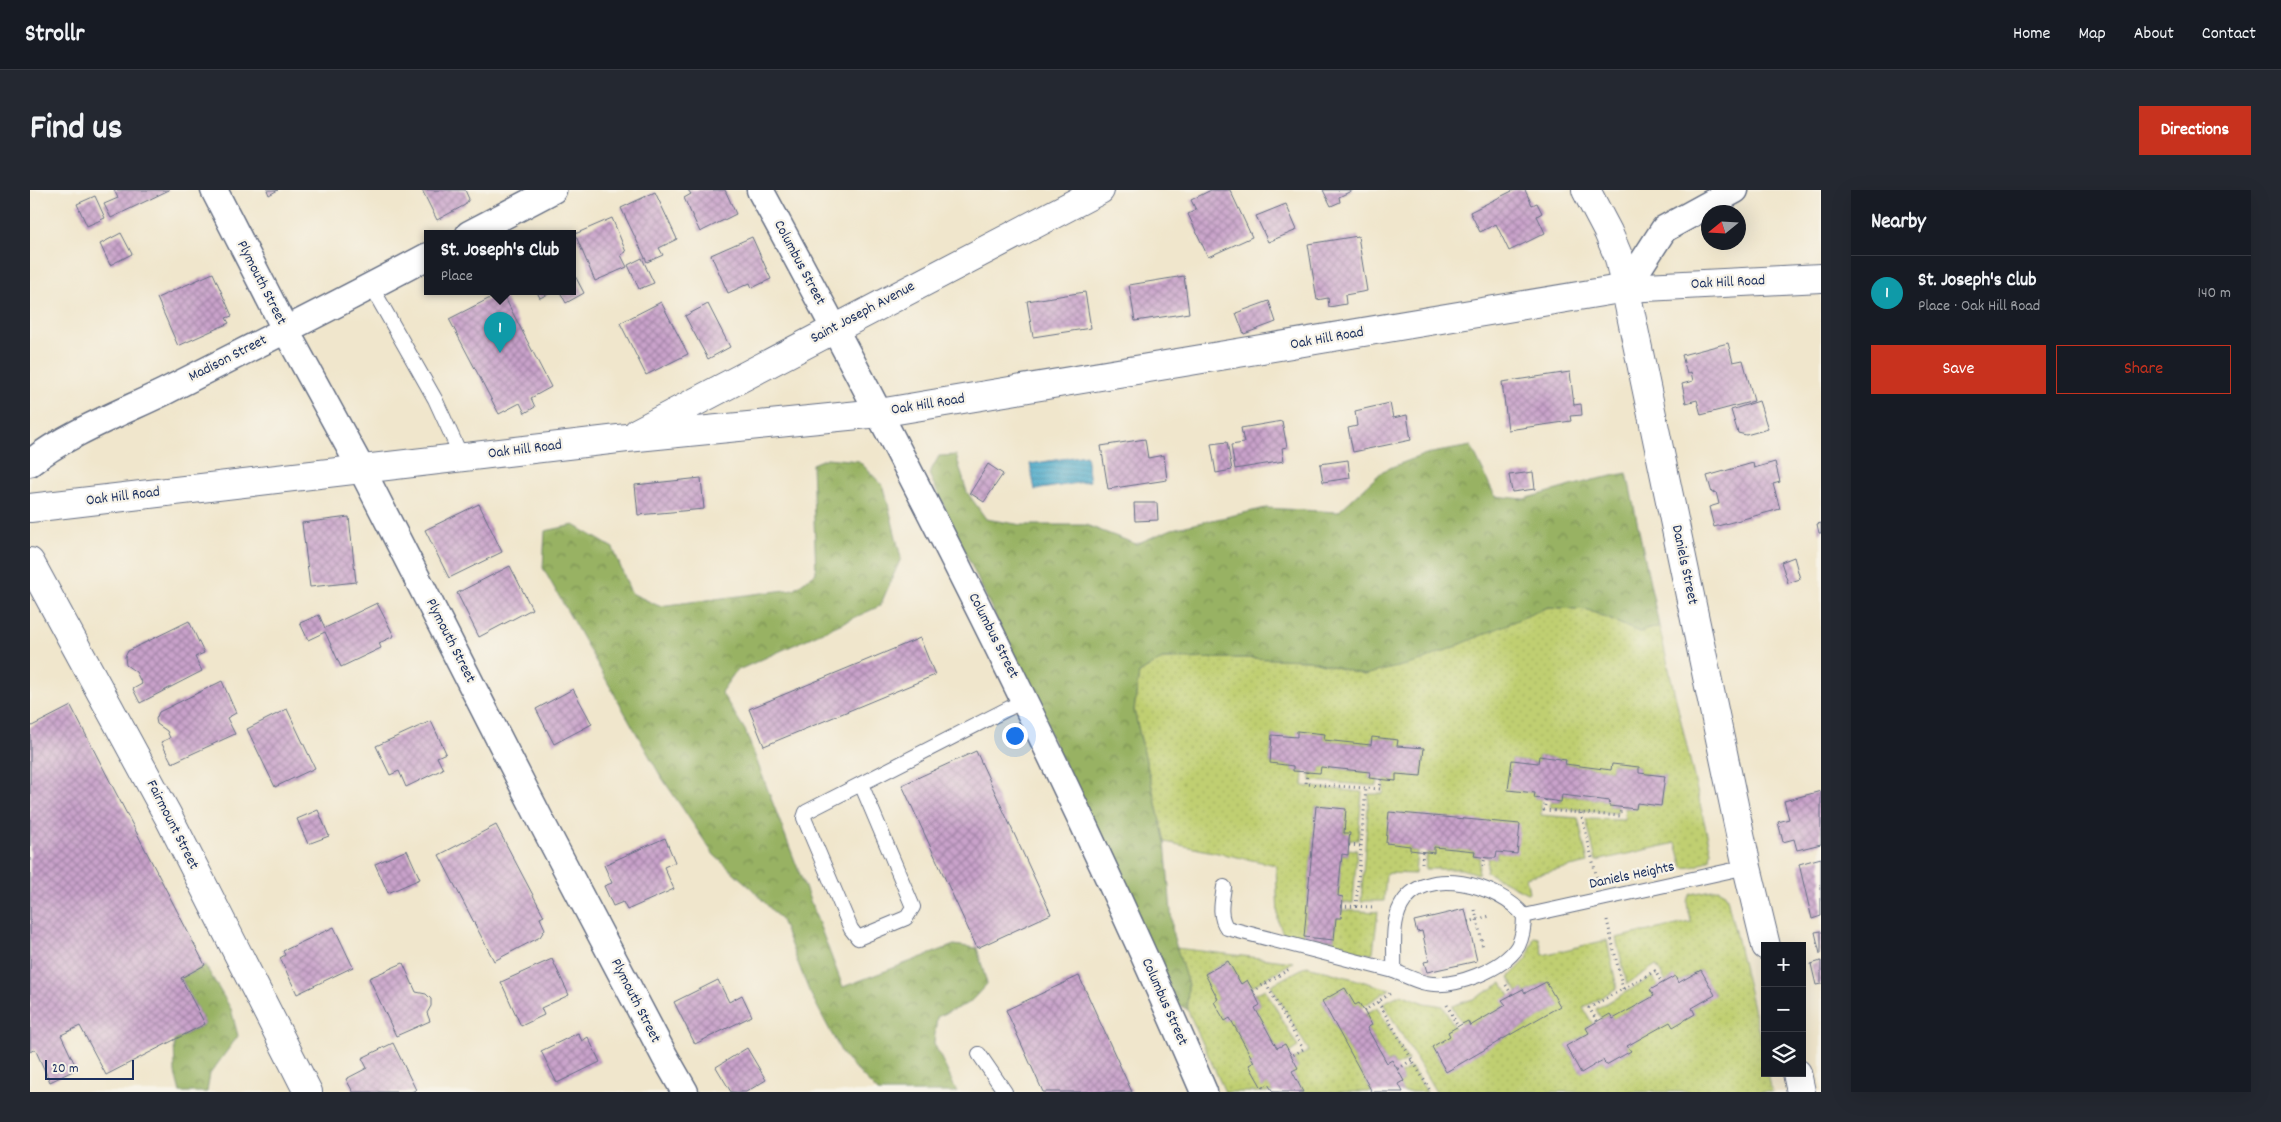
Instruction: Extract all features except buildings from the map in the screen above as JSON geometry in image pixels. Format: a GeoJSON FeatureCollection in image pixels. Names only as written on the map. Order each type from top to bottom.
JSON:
{"type":"FeatureCollection","features":[{"type":"Feature","properties":{"kind":"street","name":"Plymouth Street"},"geometry":{"type":"LineString","coordinates":[[214,190],[286,331],[362,470],[542,823],[665,1058],[685,1092]]}},
{"type":"Feature","properties":{"kind":"street"},"geometry":{"type":"LineString","coordinates":[[477,230],[552,190]]}},
{"type":"Feature","properties":{"kind":"street","name":"Columbus Street"},"geometry":{"type":"LineString","coordinates":[[760,190],[879,413],[1025,700],[1170,1012],[1204,1092]]}},
{"type":"Feature","properties":{"kind":"street","name":"Saint Joseph Avenue"},"geometry":{"type":"LineString","coordinates":[[627,438],[834,327],[1100,190]]}},
{"type":"Feature","properties":{"kind":"street","name":"Daniels Street"},"geometry":{"type":"LineString","coordinates":[[1586,190],[1619,258],[1747,867],[1765,942]]}},
{"type":"Feature","properties":{"kind":"street"},"geometry":{"type":"LineString","coordinates":[[1626,288],[1664,229],[1735,190]]}},
{"type":"Feature","properties":{"kind":"street","name":"Madison Street"},"geometry":{"type":"LineString","coordinates":[[30,463],[42,453],[91,427],[286,331],[424,258]]}},
{"type":"Feature","properties":{"kind":"street","name":"Oak Hill Road"},"geometry":{"type":"LineString","coordinates":[[30,508],[627,438],[879,413],[1080,381],[1626,288],[1821,278]]}},
{"type":"Feature","properties":{"kind":"street","name":"Fairmount Street"},"geometry":{"type":"LineString","coordinates":[[30,562],[168,816],[308,1092]]}},
{"type":"Feature","properties":{"kind":"street"},"geometry":{"type":"LineString","coordinates":[[1798,1077],[1801,1092]]}},
{"type":"Feature","properties":{"kind":"lane"},"geometry":{"type":"LineString","coordinates":[[371,286],[435,399],[462,458]]}},
{"type":"Feature","properties":{"kind":"lane"},"geometry":{"type":"LineString","coordinates":[[861,784],[913,907],[906,918],[858,938],[851,929],[804,818],[806,812],[1025,700]]}},
{"type":"Feature","properties":{"kind":"lane","name":"Daniels Heights"},"geometry":{"type":"LineString","coordinates":[[1524,916],[1747,867]]}},
{"type":"Feature","properties":{"kind":"lane"},"geometry":{"type":"LineString","coordinates":[[1224,887],[1221,915],[1222,922],[1227,928],[1394,970],[1426,983],[1443,984],[1461,981],[1488,970],[1509,957],[1518,946],[1523,932],[1524,916],[1517,906],[1508,900],[1492,891],[1469,884],[1434,883],[1420,888],[1410,893],[1400,908],[1396,924],[1394,970]]}},
{"type":"Feature","properties":{"kind":"lane"},"geometry":{"type":"LineString","coordinates":[[979,1054],[1005,1092]]}},
{"type":"Feature","properties":{"kind":"path"},"geometry":{"type":"LineString","coordinates":[[1307,772],[1306,784],[1380,789],[1381,780]]}},
{"type":"Feature","properties":{"kind":"path"},"geometry":{"type":"LineString","coordinates":[[1356,906],[1366,788]]}},
{"type":"Feature","properties":{"kind":"path"},"geometry":{"type":"LineString","coordinates":[[1546,800],[1544,810],[1620,816],[1621,807]]}},
{"type":"Feature","properties":{"kind":"path"},"geometry":{"type":"LineString","coordinates":[[1581,813],[1593,862]]}},
{"type":"Feature","properties":{"kind":"path"},"geometry":{"type":"LineString","coordinates":[[1349,845],[1361,846]]}},
{"type":"Feature","properties":{"kind":"path"},"geometry":{"type":"LineString","coordinates":[[1469,884],[1488,970]]}},
{"type":"Feature","properties":{"kind":"path"},"geometry":{"type":"LineString","coordinates":[[1342,906],[1400,908]]}},
{"type":"Feature","properties":{"kind":"path"},"geometry":{"type":"LineString","coordinates":[[1611,939],[1623,989]]}},
{"type":"Feature","properties":{"kind":"path"},"geometry":{"type":"LineString","coordinates":[[1254,992],[1318,952]]}},
{"type":"Feature","properties":{"kind":"path"},"geometry":{"type":"LineString","coordinates":[[1597,1021],[1590,1008],[1623,989],[1655,972],[1662,984]]}},
{"type":"Feature","properties":{"kind":"path"},"geometry":{"type":"LineString","coordinates":[[1266,984],[1303,1049],[1291,1056]]}},
{"type":"Feature","properties":{"kind":"path"},"geometry":{"type":"LineString","coordinates":[[1378,1002],[1431,1092]]}},
{"type":"Feature","properties":{"kind":"path"},"geometry":{"type":"LineString","coordinates":[[1398,1069],[1412,1060]]}},
{"type":"Feature","properties":{"kind":"green space"},"geometry":{"type":"Polygon","coordinates":[[[1471,446],[1495,496],[1524,499],[1593,480],[1627,473],[1659,626],[1639,632],[1588,610],[1548,607],[1419,662],[1364,675],[1309,660],[1241,658],[1162,659],[1139,673],[1134,710],[1165,842],[1173,935],[1188,985],[1187,1009],[1175,1003],[929,474],[939,456],[956,455],[967,492],[986,519],[1022,525],[1086,525],[1136,544],[1172,529],[1266,508],[1338,512],[1384,470],[1426,454],[1471,446]]]}},
{"type":"Feature","properties":{"kind":"green space"},"geometry":{"type":"Polygon","coordinates":[[[827,458],[859,461],[884,487],[901,558],[880,606],[736,671],[721,692],[745,730],[843,987],[954,945],[977,948],[987,984],[969,1003],[937,1017],[934,1043],[957,1092],[878,1092],[844,1057],[809,991],[781,920],[752,889],[714,855],[660,775],[543,568],[545,531],[574,525],[613,548],[631,593],[659,606],[794,589],[816,573],[812,464],[827,458]]]}},
{"type":"Feature","properties":{"kind":"green space"},"geometry":{"type":"Polygon","coordinates":[[[1548,607],[1588,610],[1639,632],[1659,626],[1711,851],[1710,859],[1707,861],[1693,867],[1683,867],[1676,843],[1596,861],[1586,819],[1624,820],[1625,808],[1636,809],[1637,803],[1661,806],[1665,776],[1639,773],[1639,767],[1612,764],[1611,770],[1565,764],[1566,760],[1539,756],[1538,763],[1512,760],[1509,789],[1535,793],[1534,798],[1541,799],[1541,815],[1578,818],[1588,863],[1526,877],[1529,892],[1527,893],[1486,872],[1488,858],[1496,858],[1497,852],[1520,824],[1410,846],[1410,850],[1417,851],[1415,874],[1386,873],[1384,901],[1361,901],[1369,794],[1383,794],[1385,780],[1395,781],[1396,774],[1421,776],[1424,748],[1397,746],[1398,740],[1372,737],[1371,745],[1324,740],[1325,734],[1297,737],[1272,735],[1270,763],[1293,766],[1293,771],[1304,772],[1303,786],[1362,792],[1358,840],[1349,840],[1350,834],[1344,833],[1346,809],[1316,806],[1304,937],[1334,940],[1336,918],[1342,910],[1378,912],[1373,952],[1371,954],[1297,943],[1283,934],[1278,920],[1276,865],[1165,842],[1134,710],[1139,673],[1162,659],[1241,658],[1309,660],[1364,675],[1548,607]]]}},
{"type":"Feature","properties":{"kind":"green space"},"geometry":{"type":"Polygon","coordinates":[[[1321,767],[1370,772],[1369,778],[1378,779],[1377,786],[1311,781],[1311,772],[1320,773],[1321,767]]]}},
{"type":"Feature","properties":{"kind":"green space"},"geometry":{"type":"Polygon","coordinates":[[[1562,795],[1610,801],[1609,806],[1618,807],[1617,813],[1550,807],[1551,801],[1561,802],[1562,795]]]}},
{"type":"Feature","properties":{"kind":"green space"},"geometry":{"type":"Polygon","coordinates":[[[1434,847],[1475,851],[1474,856],[1480,856],[1478,874],[1461,869],[1425,869],[1427,852],[1434,853],[1434,847]]]}},
{"type":"Feature","properties":{"kind":"green space"},"geometry":{"type":"Polygon","coordinates":[[[1348,849],[1357,850],[1353,903],[1342,903],[1338,896],[1342,854],[1348,855],[1348,849]]]}},
{"type":"Feature","properties":{"kind":"green space"},"geometry":{"type":"Polygon","coordinates":[[[1718,889],[1724,892],[1727,898],[1761,1041],[1761,1077],[1769,1077],[1772,1092],[1436,1092],[1383,1003],[1401,994],[1425,1003],[1443,1006],[1455,1029],[1450,1036],[1432,1047],[1446,1071],[1560,1006],[1546,982],[1525,993],[1523,989],[1517,992],[1509,977],[1527,959],[1534,937],[1539,938],[1543,955],[1607,940],[1617,988],[1583,1008],[1593,1024],[1586,1028],[1589,1033],[1566,1046],[1581,1072],[1603,1060],[1606,1065],[1630,1051],[1627,1046],[1670,1022],[1673,1027],[1695,1014],[1692,1008],[1715,994],[1700,970],[1678,983],[1674,977],[1666,982],[1656,965],[1627,984],[1616,938],[1691,922],[1687,900],[1691,894],[1718,889]]]}},
{"type":"Feature","properties":{"kind":"green space"},"geometry":{"type":"Polygon","coordinates":[[[1176,948],[1293,962],[1251,987],[1247,981],[1241,984],[1228,961],[1205,974],[1218,999],[1214,1002],[1224,1021],[1230,1018],[1254,1062],[1249,1065],[1262,1087],[1268,1084],[1273,1092],[1225,1092],[1187,1009],[1188,985],[1176,948]]]}},
{"type":"Feature","properties":{"kind":"green space"},"geometry":{"type":"Polygon","coordinates":[[[205,965],[231,1009],[238,1036],[210,1074],[207,1092],[180,1092],[175,1073],[174,1041],[205,1024],[181,978],[205,965]]]}},
{"type":"Feature","properties":{"kind":"green space"},"geometry":{"type":"Polygon","coordinates":[[[1307,966],[1390,989],[1362,1007],[1359,1003],[1355,1005],[1345,988],[1322,1001],[1372,1092],[1303,1092],[1292,1071],[1298,1068],[1294,1060],[1309,1051],[1271,985],[1307,966]]]}},
{"type":"Feature","properties":{"kind":"green space"},"geometry":{"type":"Polygon","coordinates":[[[1653,977],[1658,986],[1651,990],[1654,996],[1613,1019],[1610,1014],[1601,1019],[1596,1009],[1653,977]]]}},
{"type":"Feature","properties":{"kind":"green space"},"geometry":{"type":"Polygon","coordinates":[[[1502,983],[1510,996],[1503,1000],[1506,1005],[1470,1026],[1467,1021],[1462,1024],[1452,1006],[1476,998],[1502,983]]]}},
{"type":"Feature","properties":{"kind":"green space"},"geometry":{"type":"Polygon","coordinates":[[[1265,989],[1298,1047],[1289,1053],[1277,1048],[1255,1008],[1260,1005],[1255,994],[1265,989]]]}},
{"type":"Feature","properties":{"kind":"green space"},"geometry":{"type":"Polygon","coordinates":[[[1377,1007],[1408,1060],[1396,1066],[1392,1060],[1387,1063],[1367,1028],[1372,1025],[1366,1014],[1377,1007]]]}},
{"type":"Feature","properties":{"kind":"green space"},"geometry":{"type":"Polygon","coordinates":[[[1411,1067],[1427,1092],[1403,1092],[1399,1084],[1404,1081],[1400,1074],[1411,1067]]]}},
{"type":"Feature","properties":{"kind":"water"},"geometry":{"type":"Polygon","coordinates":[[[1086,455],[1090,481],[1035,490],[1030,464],[1086,455]]]}},
{"type":"Feature","properties":{"kind":"place","name":"St. Joseph's Club"},"geometry":{"type":"Point","coordinates":[500,353]}}]}
